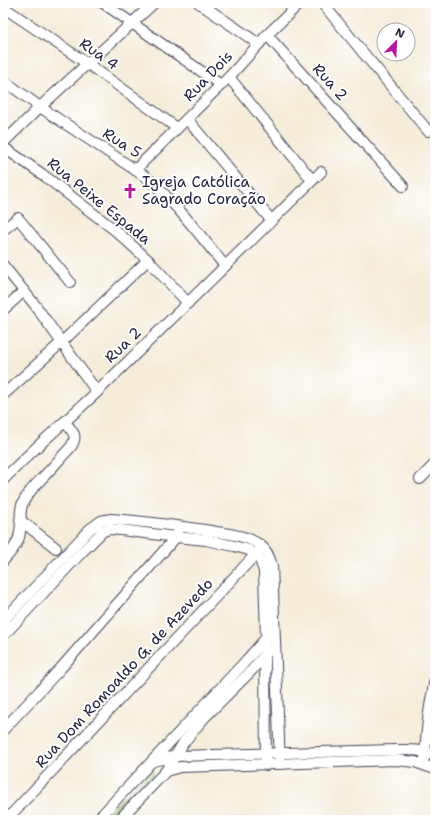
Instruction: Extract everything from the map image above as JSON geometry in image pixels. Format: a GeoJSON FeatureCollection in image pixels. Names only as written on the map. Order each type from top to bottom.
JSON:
{"type":"FeatureCollection","features":[{"type":"Feature","properties":{"kind":"street"},"geometry":{"type":"LineString","coordinates":[[103,3],[220,85]]}},
{"type":"Feature","properties":{"kind":"street"},"geometry":{"type":"LineString","coordinates":[[3,142],[154,3]]}},
{"type":"Feature","properties":{"kind":"street"},"geometry":{"type":"LineString","coordinates":[[199,3],[259,44]]}},
{"type":"Feature","properties":{"kind":"street","name":"Rua Dois"},"geometry":{"type":"LineString","coordinates":[[136,169],[229,77],[267,35],[300,3]]}},
{"type":"Feature","properties":{"kind":"street"},"geometry":{"type":"LineString","coordinates":[[322,3],[428,131]]}},
{"type":"Feature","properties":{"kind":"street","name":"Rua 4"},"geometry":{"type":"LineString","coordinates":[[3,7],[88,64],[177,128]]}},
{"type":"Feature","properties":{"kind":"street","name":"Rua 2"},"geometry":{"type":"LineString","coordinates":[[267,35],[403,186]]}},
{"type":"Feature","properties":{"kind":"street"},"geometry":{"type":"LineString","coordinates":[[229,77],[312,180]]}},
{"type":"Feature","properties":{"kind":"street","name":"Rua 5"},"geometry":{"type":"LineString","coordinates":[[3,80],[40,107],[136,169],[158,187],[225,266]]}},
{"type":"Feature","properties":{"kind":"street"},"geometry":{"type":"LineString","coordinates":[[187,119],[271,220]]}},
{"type":"Feature","properties":{"kind":"street","name":"Rua Peixe Espada"},"geometry":{"type":"LineString","coordinates":[[3,147],[48,178],[110,226],[148,260],[188,303]]}},
{"type":"Feature","properties":{"kind":"street","name":"Rua 2"},"geometry":{"type":"LineString","coordinates":[[65,422],[321,172]]}},
{"type":"Feature","properties":{"kind":"street"},"geometry":{"type":"LineString","coordinates":[[3,230],[18,218],[70,282]]}},
{"type":"Feature","properties":{"kind":"street"},"geometry":{"type":"LineString","coordinates":[[3,395],[62,342],[148,260]]}},
{"type":"Feature","properties":{"kind":"street"},"geometry":{"type":"LineString","coordinates":[[3,265],[62,342],[97,392]]}},
{"type":"Feature","properties":{"kind":"street"},"geometry":{"type":"LineString","coordinates":[[3,310],[24,291]]}},
{"type":"Feature","properties":{"kind":"street"},"geometry":{"type":"LineString","coordinates":[[3,480],[23,459],[65,422],[73,431],[75,439],[74,443],[33,487],[23,504],[18,540],[14,548],[3,561]]}},
{"type":"Feature","properties":{"kind":"street"},"geometry":{"type":"LineString","coordinates":[[420,479],[435,464]]}},
{"type":"Feature","properties":{"kind":"street"},"geometry":{"type":"LineString","coordinates":[[3,621],[90,529],[101,522],[111,519],[181,526],[239,536],[262,546],[269,556],[272,566],[280,764]]}},
{"type":"Feature","properties":{"kind":"street"},"geometry":{"type":"LineString","coordinates":[[20,520],[56,548]]}},
{"type":"Feature","properties":{"kind":"street"},"geometry":{"type":"LineString","coordinates":[[3,730],[61,668],[176,537],[181,526]]}},
{"type":"Feature","properties":{"kind":"street"},"geometry":{"type":"LineString","coordinates":[[3,636],[80,554],[103,532],[110,530],[121,530],[206,540],[249,550],[260,560],[264,571],[266,638],[266,765]]}},
{"type":"Feature","properties":{"kind":"street","name":"Rua Dom Romoaldo G. de Azevedo"},"geometry":{"type":"LineString","coordinates":[[6,820],[262,546]]}},
{"type":"Feature","properties":{"kind":"street"},"geometry":{"type":"LineString","coordinates":[[97,820],[274,629]]}},
{"type":"Feature","properties":{"kind":"street"},"geometry":{"type":"LineString","coordinates":[[120,820],[166,770],[184,742],[204,718],[274,644]]}},
{"type":"Feature","properties":{"kind":"street"},"geometry":{"type":"LineString","coordinates":[[425,765],[425,738],[430,699],[435,680]]}},
{"type":"Feature","properties":{"kind":"street"},"geometry":{"type":"LineString","coordinates":[[153,761],[176,756],[401,750],[425,751],[435,755]]}},
{"type":"Feature","properties":{"kind":"street"},"geometry":{"type":"LineString","coordinates":[[166,770],[180,767],[396,760],[415,762],[435,769]]}},
{"type":"Feature","properties":{"kind":"green space"},"geometry":{"type":"Polygon","coordinates":[[[262,758],[260,761],[184,762],[186,760],[262,758]]]}},
{"type":"Feature","properties":{"kind":"green space"},"geometry":{"type":"Polygon","coordinates":[[[149,771],[152,771],[153,773],[152,777],[112,820],[101,820],[149,771]]]}},
{"type":"Feature","properties":{"kind":"place","name":"Igreja Católica Sagrado Coração"},"geometry":{"type":"Point","coordinates":[130,191]}}]}
